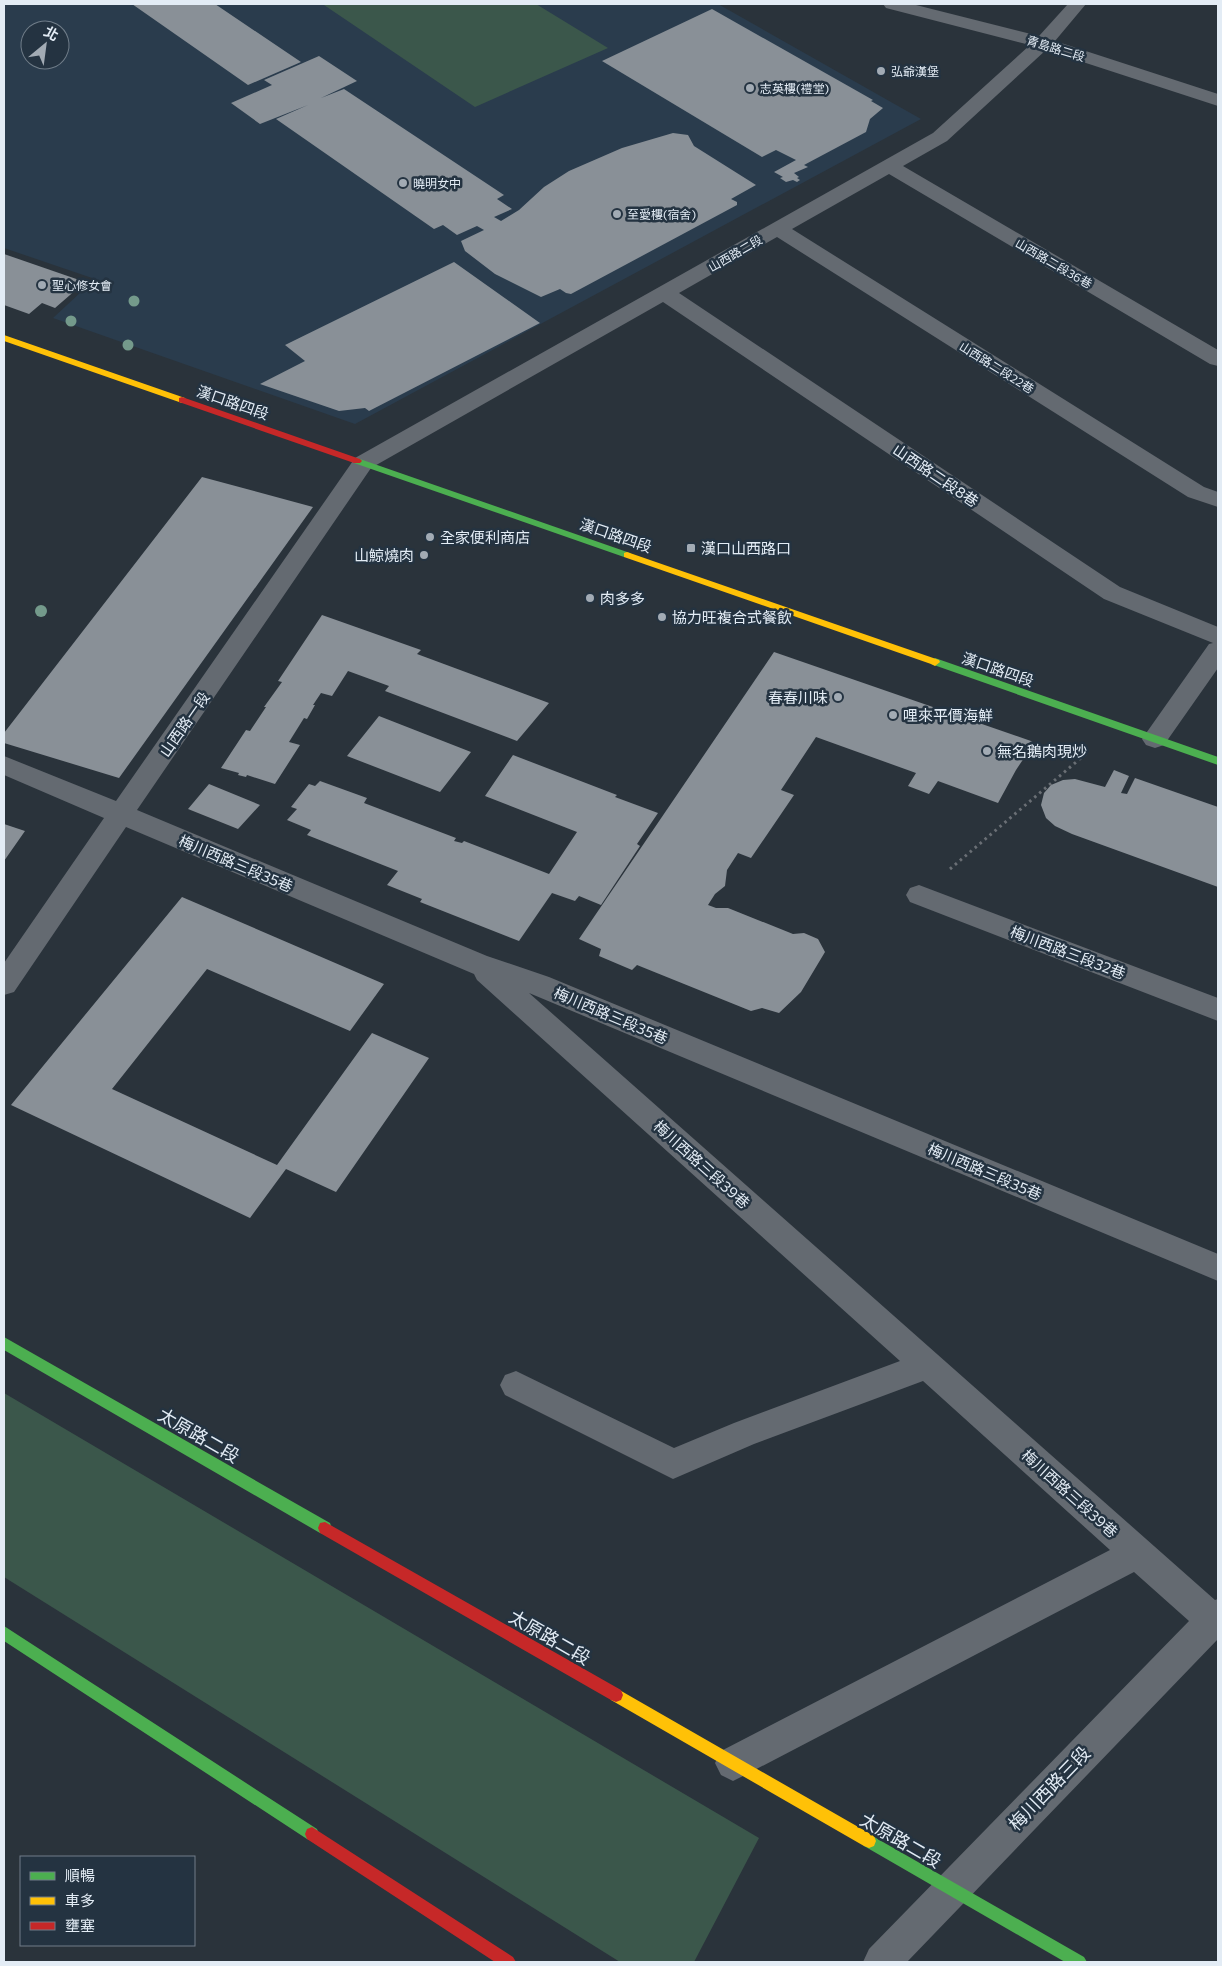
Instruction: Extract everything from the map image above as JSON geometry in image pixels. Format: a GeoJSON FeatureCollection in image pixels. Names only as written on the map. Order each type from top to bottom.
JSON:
{"type":"FeatureCollection","features":[{"type":"Feature","properties":{"kind":"street","name":"青島路二段"},"geometry":{"type":"LineString","coordinates":[[892,4],[1042,43],[1218,100]]}},
{"type":"Feature","properties":{"kind":"street","name":"山西路二段"},"geometry":{"type":"LineString","coordinates":[[363,463],[940,137],[1042,43],[1076,4]]}},
{"type":"Feature","properties":{"kind":"street","name":"山西路二段36巷"},"geometry":{"type":"LineString","coordinates":[[889,166],[1218,360]]}},
{"type":"Feature","properties":{"kind":"street","name":"山西路二段22巷"},"geometry":{"type":"LineString","coordinates":[[778,229],[1196,492],[1218,500]]}},
{"type":"Feature","properties":{"kind":"street","name":"山西路二段8巷"},"geometry":{"type":"LineString","coordinates":[[664,293],[1112,594],[1218,636]]}},
{"type":"Feature","properties":{"kind":"street","name":"漢口路四段"},"geometry":{"type":"LineString","coordinates":[[4,338],[1218,761]]}},
{"type":"Feature","properties":{"kind":"street","name":"山西路一段"},"geometry":{"type":"LineString","coordinates":[[4,984],[363,463]]}},
{"type":"Feature","properties":{"kind":"street"},"geometry":{"type":"LineString","coordinates":[[1156,739],[1218,650]]}},
{"type":"Feature","properties":{"kind":"street","name":"梅川西路三段35巷"},"geometry":{"type":"LineString","coordinates":[[4,765],[477,964],[539,985],[1218,1268]]}},
{"type":"Feature","properties":{"kind":"street","name":"梅川西路三段32巷"},"geometry":{"type":"LineString","coordinates":[[919,895],[1218,1010]]}},
{"type":"Feature","properties":{"kind":"street","name":"梅川西路三段39巷"},"geometry":{"type":"LineString","coordinates":[[477,964],[1137,1552],[1216,1617]]}},
{"type":"Feature","properties":{"kind":"street","name":"太原路二段"},"geometry":{"type":"LineString","coordinates":[[4,1342],[1079,1962]]}},
{"type":"Feature","properties":{"kind":"street"},"geometry":{"type":"LineString","coordinates":[[516,1385],[673,1464],[745,1433],[928,1365]]}},
{"type":"Feature","properties":{"kind":"street"},"geometry":{"type":"LineString","coordinates":[[733,1763],[1137,1552]]}},
{"type":"Feature","properties":{"kind":"street","name":"梅川西路三段"},"geometry":{"type":"LineString","coordinates":[[882,1962],[951,1888],[1216,1617]]}},
{"type":"Feature","properties":{"kind":"street"},"geometry":{"type":"LineString","coordinates":[[4,1633],[508,1962]]}},
{"type":"Feature","properties":{"kind":"path"},"geometry":{"type":"LineString","coordinates":[[919,895],[1118,726]]}},
{"type":"Feature","properties":{"kind":"shaded area","name":"曉明女中"},"geometry":{"type":"Polygon","coordinates":[[[4,4],[718,4],[921,119],[355,424],[53,318],[95,279],[4,248],[4,4]]]}},
{"type":"Feature","properties":{"kind":"green space"},"geometry":{"type":"Polygon","coordinates":[[[536,4],[608,48],[475,107],[324,5],[536,4]]]}},
{"type":"Feature","properties":{"kind":"green space"},"geometry":{"type":"Polygon","coordinates":[[[4,1393],[759,1838],[694,1962],[620,1962],[4,1577],[4,1393]]]}},
{"type":"Feature","properties":{"kind":"building"},"geometry":{"type":"Polygon","coordinates":[[[132,4],[215,4],[301,62],[248,85],[132,4]]]}},
{"type":"Feature","properties":{"kind":"building","name":"志英樓(禮堂)"},"geometry":{"type":"Polygon","coordinates":[[[712,9],[873,100],[871,101],[883,108],[870,119],[866,132],[804,165],[808,167],[794,173],[800,180],[797,182],[793,180],[786,182],[780,178],[783,177],[774,172],[796,160],[776,150],[762,157],[602,61],[712,9]]]}},
{"type":"Feature","properties":{"kind":"building"},"geometry":{"type":"Polygon","coordinates":[[[319,56],[357,81],[321,98],[344,89],[504,195],[497,199],[512,209],[494,217],[501,221],[519,210],[544,187],[569,171],[622,148],[673,133],[688,135],[694,146],[756,185],[731,199],[737,202],[737,205],[571,294],[560,289],[541,297],[495,274],[465,251],[461,241],[484,230],[477,226],[457,235],[443,225],[434,229],[276,119],[308,105],[260,124],[231,103],[272,85],[264,80],[319,56]]]}},
{"type":"Feature","properties":{"kind":"building","name":"聖心修女會"},"geometry":{"type":"Polygon","coordinates":[[[4,254],[85,282],[55,308],[42,303],[29,314],[4,305],[4,254]]]}},
{"type":"Feature","properties":{"kind":"building"},"geometry":{"type":"Polygon","coordinates":[[[454,262],[540,323],[369,411],[365,408],[339,411],[260,384],[305,361],[285,345],[454,262]]]}},
{"type":"Feature","properties":{"kind":"building"},"geometry":{"type":"Polygon","coordinates":[[[202,477],[313,507],[119,778],[4,743],[4,733],[202,477]]]}},
{"type":"Feature","properties":{"kind":"building"},"geometry":{"type":"Polygon","coordinates":[[[322,615],[421,650],[417,654],[549,703],[517,741],[385,691],[389,686],[348,671],[332,696],[321,693],[307,719],[304,718],[289,742],[300,745],[275,784],[247,775],[246,777],[238,775],[239,773],[221,768],[246,730],[250,731],[266,707],[264,707],[282,682],[278,681],[322,615]]]}},
{"type":"Feature","properties":{"kind":"building"},"geometry":{"type":"Polygon","coordinates":[[[774,652],[1034,743],[1016,770],[998,803],[938,781],[929,794],[908,786],[916,773],[816,737],[781,790],[794,795],[751,858],[738,853],[727,870],[725,886],[715,894],[708,905],[716,908],[728,908],[793,934],[804,933],[818,939],[825,952],[801,992],[779,1013],[762,1008],[751,1011],[637,965],[632,970],[599,956],[601,949],[579,939],[774,652]]]}},
{"type":"Feature","properties":{"kind":"building"},"geometry":{"type":"Polygon","coordinates":[[[379,716],[471,752],[440,792],[347,756],[379,716]]]}},
{"type":"Feature","properties":{"kind":"building"},"geometry":{"type":"Polygon","coordinates":[[[513,755],[658,813],[637,844],[640,846],[601,905],[579,896],[575,901],[552,893],[519,941],[420,902],[422,899],[387,885],[398,871],[307,835],[311,830],[287,820],[297,809],[291,807],[309,784],[315,786],[320,781],[367,798],[364,803],[456,838],[454,841],[462,843],[464,841],[549,874],[577,832],[485,796],[513,755]]]}},
{"type":"Feature","properties":{"kind":"building"},"geometry":{"type":"Polygon","coordinates":[[[1114,770],[1129,776],[1121,793],[1127,794],[1135,778],[1218,807],[1218,887],[1072,834],[1055,826],[1046,818],[1041,805],[1044,793],[1051,785],[1063,780],[1075,779],[1105,787],[1114,770]]]}},
{"type":"Feature","properties":{"kind":"building"},"geometry":{"type":"Polygon","coordinates":[[[209,784],[260,805],[238,829],[188,809],[209,784]]]}},
{"type":"Feature","properties":{"kind":"building"},"geometry":{"type":"Polygon","coordinates":[[[4,824],[25,831],[4,861],[4,824]]]}},
{"type":"Feature","properties":{"kind":"building"},"geometry":{"type":"Polygon","coordinates":[[[182,897],[384,984],[350,1031],[207,969],[112,1089],[277,1165],[372,1033],[429,1058],[336,1192],[286,1169],[250,1218],[11,1105],[182,897]]]}},
{"type":"Feature","properties":{"kind":"traffic: fast"},"geometry":{"type":"LineString","coordinates":[[357,461],[627,555]]}},
{"type":"Feature","properties":{"kind":"traffic: fast"},"geometry":{"type":"LineString","coordinates":[[935,662],[1218,761]]}},
{"type":"Feature","properties":{"kind":"traffic: fast"},"geometry":{"type":"LineString","coordinates":[[4,1343],[325,1528]]}},
{"type":"Feature","properties":{"kind":"traffic: fast"},"geometry":{"type":"LineString","coordinates":[[4,1633],[312,1834]]}},
{"type":"Feature","properties":{"kind":"traffic: fast"},"geometry":{"type":"LineString","coordinates":[[869,1841],[1079,1962]]}},
{"type":"Feature","properties":{"kind":"traffic: slow"},"geometry":{"type":"LineString","coordinates":[[4,338],[182,400]]}},
{"type":"Feature","properties":{"kind":"traffic: slow"},"geometry":{"type":"LineString","coordinates":[[627,555],[935,662]]}},
{"type":"Feature","properties":{"kind":"traffic: slow"},"geometry":{"type":"LineString","coordinates":[[616,1695],[869,1841]]}},
{"type":"Feature","properties":{"kind":"traffic: jam"},"geometry":{"type":"LineString","coordinates":[[182,400],[357,461]]}},
{"type":"Feature","properties":{"kind":"traffic: jam"},"geometry":{"type":"LineString","coordinates":[[325,1528],[616,1695]]}},
{"type":"Feature","properties":{"kind":"traffic: jam"},"geometry":{"type":"LineString","coordinates":[[312,1834],[508,1962]]}},
{"type":"Feature","properties":{"kind":"place","name":"弘爺漢堡"},"geometry":{"type":"Point","coordinates":[881,71]}},
{"type":"Feature","properties":{"kind":"place","name":"志英樓(禮堂)"},"geometry":{"type":"Point","coordinates":[750,88]}},
{"type":"Feature","properties":{"kind":"place","name":"曉明女中"},"geometry":{"type":"Point","coordinates":[403,183]}},
{"type":"Feature","properties":{"kind":"place","name":"至愛樓(宿舍)"},"geometry":{"type":"Point","coordinates":[617,214]}},
{"type":"Feature","properties":{"kind":"place","name":"聖心修女會"},"geometry":{"type":"Point","coordinates":[42,285]}},
{"type":"Feature","properties":{"kind":"place","name":"全家便利商店"},"geometry":{"type":"Point","coordinates":[430,537]}},
{"type":"Feature","properties":{"kind":"place","name":"漢口山西路口"},"geometry":{"type":"Point","coordinates":[691,548]}},
{"type":"Feature","properties":{"kind":"place","name":"山鯨燒肉"},"geometry":{"type":"Point","coordinates":[424,555]}},
{"type":"Feature","properties":{"kind":"place","name":"肉多多"},"geometry":{"type":"Point","coordinates":[590,598]}},
{"type":"Feature","properties":{"kind":"place","name":"協力旺複合式餐飲"},"geometry":{"type":"Point","coordinates":[662,617]}},
{"type":"Feature","properties":{"kind":"place","name":"春春川味"},"geometry":{"type":"Point","coordinates":[838,697]}},
{"type":"Feature","properties":{"kind":"place","name":"哩來平價海鮮"},"geometry":{"type":"Point","coordinates":[893,715]}},
{"type":"Feature","properties":{"kind":"place","name":"無名鵝肉現炒"},"geometry":{"type":"Point","coordinates":[987,751]}}]}
